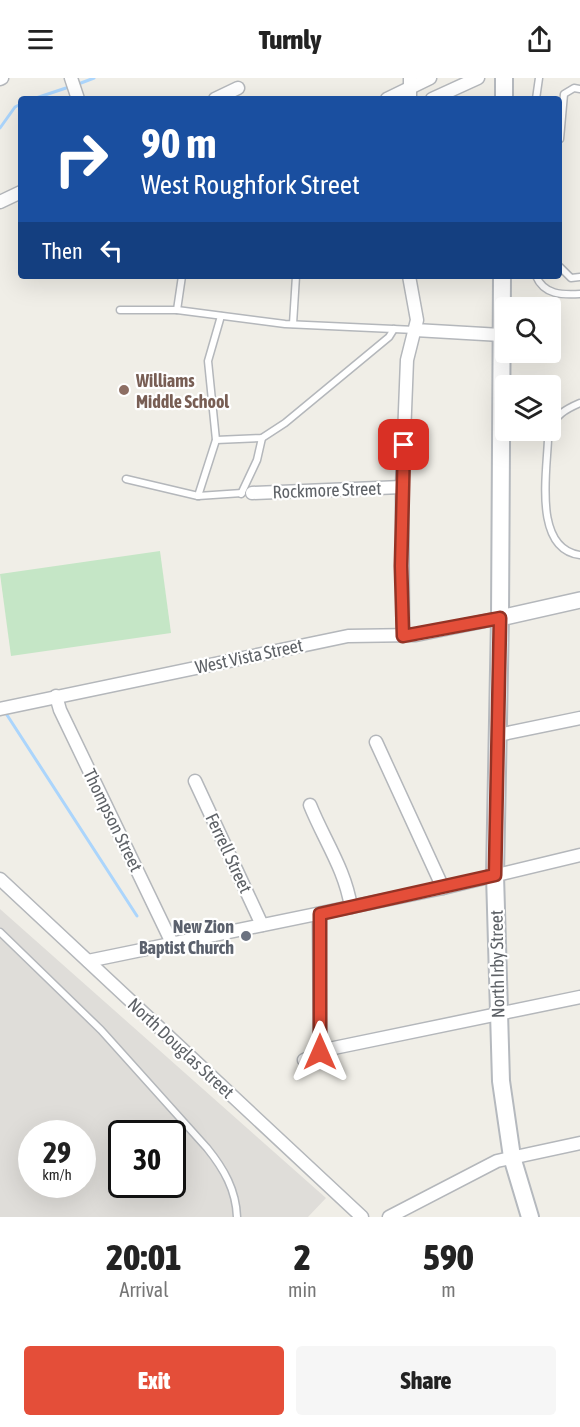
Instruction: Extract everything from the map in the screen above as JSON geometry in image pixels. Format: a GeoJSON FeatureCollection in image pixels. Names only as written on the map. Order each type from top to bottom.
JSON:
{"type":"FeatureCollection","features":[{"type":"Feature","properties":{"kind":"main road"},"geometry":{"type":"LineString","coordinates":[[504,78],[504,96]]}},
{"type":"Feature","properties":{"kind":"main road","name":"North Irby Street"},"geometry":{"type":"LineString","coordinates":[[502,279],[502,297]]}},
{"type":"Feature","properties":{"kind":"main road","name":"North Irby Street"},"geometry":{"type":"LineString","coordinates":[[501,363],[500,618],[495,875],[498,1013],[502,1097],[512,1157],[530,1217]]}},
{"type":"Feature","properties":{"kind":"street"},"geometry":{"type":"LineString","coordinates":[[70,78],[77,96]]}},
{"type":"Feature","properties":{"kind":"street"},"geometry":{"type":"LineString","coordinates":[[393,96],[430,78]]}},
{"type":"Feature","properties":{"kind":"street"},"geometry":{"type":"LineString","coordinates":[[439,96],[478,78]]}},
{"type":"Feature","properties":{"kind":"street"},"geometry":{"type":"LineString","coordinates":[[221,96],[238,88]]}},
{"type":"Feature","properties":{"kind":"street"},"geometry":{"type":"LineString","coordinates":[[0,202],[18,193]]}},
{"type":"Feature","properties":{"kind":"street"},"geometry":{"type":"LineString","coordinates":[[403,636],[402,487],[408,351],[417,320],[410,279]]}},
{"type":"Feature","properties":{"kind":"street"},"geometry":{"type":"LineString","coordinates":[[415,330],[495,335]]}},
{"type":"Feature","properties":{"kind":"street","name":"Rockmore Street"},"geometry":{"type":"LineString","coordinates":[[247,493],[402,487]]}},
{"type":"Feature","properties":{"kind":"street"},"geometry":{"type":"LineString","coordinates":[[500,618],[580,600]]}},
{"type":"Feature","properties":{"kind":"street","name":"West Vista Street"},"geometry":{"type":"LineString","coordinates":[[0,709],[348,636],[403,636],[500,618]]}},
{"type":"Feature","properties":{"kind":"street","name":"Thompson Street"},"geometry":{"type":"LineString","coordinates":[[56,696],[60,710],[172,943]]}},
{"type":"Feature","properties":{"kind":"street"},"geometry":{"type":"LineString","coordinates":[[498,735],[580,718]]}},
{"type":"Feature","properties":{"kind":"street"},"geometry":{"type":"LineString","coordinates":[[376,742],[443,888]]}},
{"type":"Feature","properties":{"kind":"street","name":"Ferrell Street"},"geometry":{"type":"LineString","coordinates":[[195,781],[262,925]]}},
{"type":"Feature","properties":{"kind":"street"},"geometry":{"type":"LineString","coordinates":[[310,805],[342,870],[351,907]]}},
{"type":"Feature","properties":{"kind":"street"},"geometry":{"type":"LineString","coordinates":[[88,961],[443,888],[580,855]]}},
{"type":"Feature","properties":{"kind":"street","name":"North Douglas Street"},"geometry":{"type":"LineString","coordinates":[[0,879],[362,1217]]}},
{"type":"Feature","properties":{"kind":"street"},"geometry":{"type":"LineString","coordinates":[[320,914],[320,1052]]}},
{"type":"Feature","properties":{"kind":"street"},"geometry":{"type":"LineString","coordinates":[[304,1060],[320,1052],[580,997]]}},
{"type":"Feature","properties":{"kind":"street"},"geometry":{"type":"LineString","coordinates":[[389,1217],[471,1173],[512,1157],[580,1143]]}},
{"type":"Feature","properties":{"kind":"lane"},"geometry":{"type":"LineString","coordinates":[[536,96],[539,78]]}},
{"type":"Feature","properties":{"kind":"lane"},"geometry":{"type":"LineString","coordinates":[[562,116],[564,94],[574,88],[580,89]]}},
{"type":"Feature","properties":{"kind":"lane"},"geometry":{"type":"LineString","coordinates":[[562,269],[571,278],[580,277]]}},
{"type":"Feature","properties":{"kind":"lane"},"geometry":{"type":"LineString","coordinates":[[177,310],[182,279]]}},
{"type":"Feature","properties":{"kind":"lane"},"geometry":{"type":"LineString","coordinates":[[293,324],[296,279]]}},
{"type":"Feature","properties":{"kind":"lane"},"geometry":{"type":"LineString","coordinates":[[538,279],[544,288],[559,296],[580,294]]}},
{"type":"Feature","properties":{"kind":"lane"},"geometry":{"type":"LineString","coordinates":[[120,310],[177,310],[293,324],[415,330]]}},
{"type":"Feature","properties":{"kind":"lane"},"geometry":{"type":"LineString","coordinates":[[198,496],[216,440],[208,361],[221,316]]}},
{"type":"Feature","properties":{"kind":"lane"},"geometry":{"type":"LineString","coordinates":[[216,440],[262,438],[285,423],[389,337],[394,329]]}},
{"type":"Feature","properties":{"kind":"lane"},"geometry":{"type":"LineString","coordinates":[[561,414],[566,409],[580,403]]}},
{"type":"Feature","properties":{"kind":"lane"},"geometry":{"type":"LineString","coordinates":[[566,409],[580,408]]}},
{"type":"Feature","properties":{"kind":"lane"},"geometry":{"type":"LineString","coordinates":[[126,478],[198,496],[247,493],[262,438]]}},
{"type":"Feature","properties":{"kind":"lane"},"geometry":{"type":"LineString","coordinates":[[548,441],[545,518],[552,534],[562,547],[580,555]]}},
{"type":"Feature","properties":{"kind":"lane"},"geometry":{"type":"LineString","coordinates":[[0,932],[101,1030],[207,1148],[221,1165],[234,1191],[237,1217]]}},
{"type":"Feature","properties":{"kind":"shaded area"},"geometry":{"type":"Polygon","coordinates":[[[0,909],[326,1198],[308,1217],[0,1217],[0,909]]]}},
{"type":"Feature","properties":{"kind":"green space"},"geometry":{"type":"Polygon","coordinates":[[[160,551],[171,633],[11,656],[0,574],[160,551]]]}},
{"type":"Feature","properties":{"kind":"waterway"},"geometry":{"type":"LineString","coordinates":[[81,83],[94,78]]}},
{"type":"Feature","properties":{"kind":"waterway"},"geometry":{"type":"LineString","coordinates":[[42,96],[66,88]]}},
{"type":"Feature","properties":{"kind":"waterway"},"geometry":{"type":"LineString","coordinates":[[0,128],[18,106]]}},
{"type":"Feature","properties":{"kind":"waterway"},"geometry":{"type":"LineString","coordinates":[[7,715],[137,916]]}},
{"type":"Feature","properties":{"kind":"place","name":"Williams Middle School"},"geometry":{"type":"Point","coordinates":[124,390]}},
{"type":"Feature","properties":{"kind":"place","name":"New Zion Baptist Church"},"geometry":{"type":"Point","coordinates":[246,936]}},
{"type":"Feature","properties":{"kind":"route"},"geometry":{"type":"LineString","coordinates":[[320,1052],[320,914],[495,875],[500,618],[403,636],[401,566],[404,445]]}}]}
